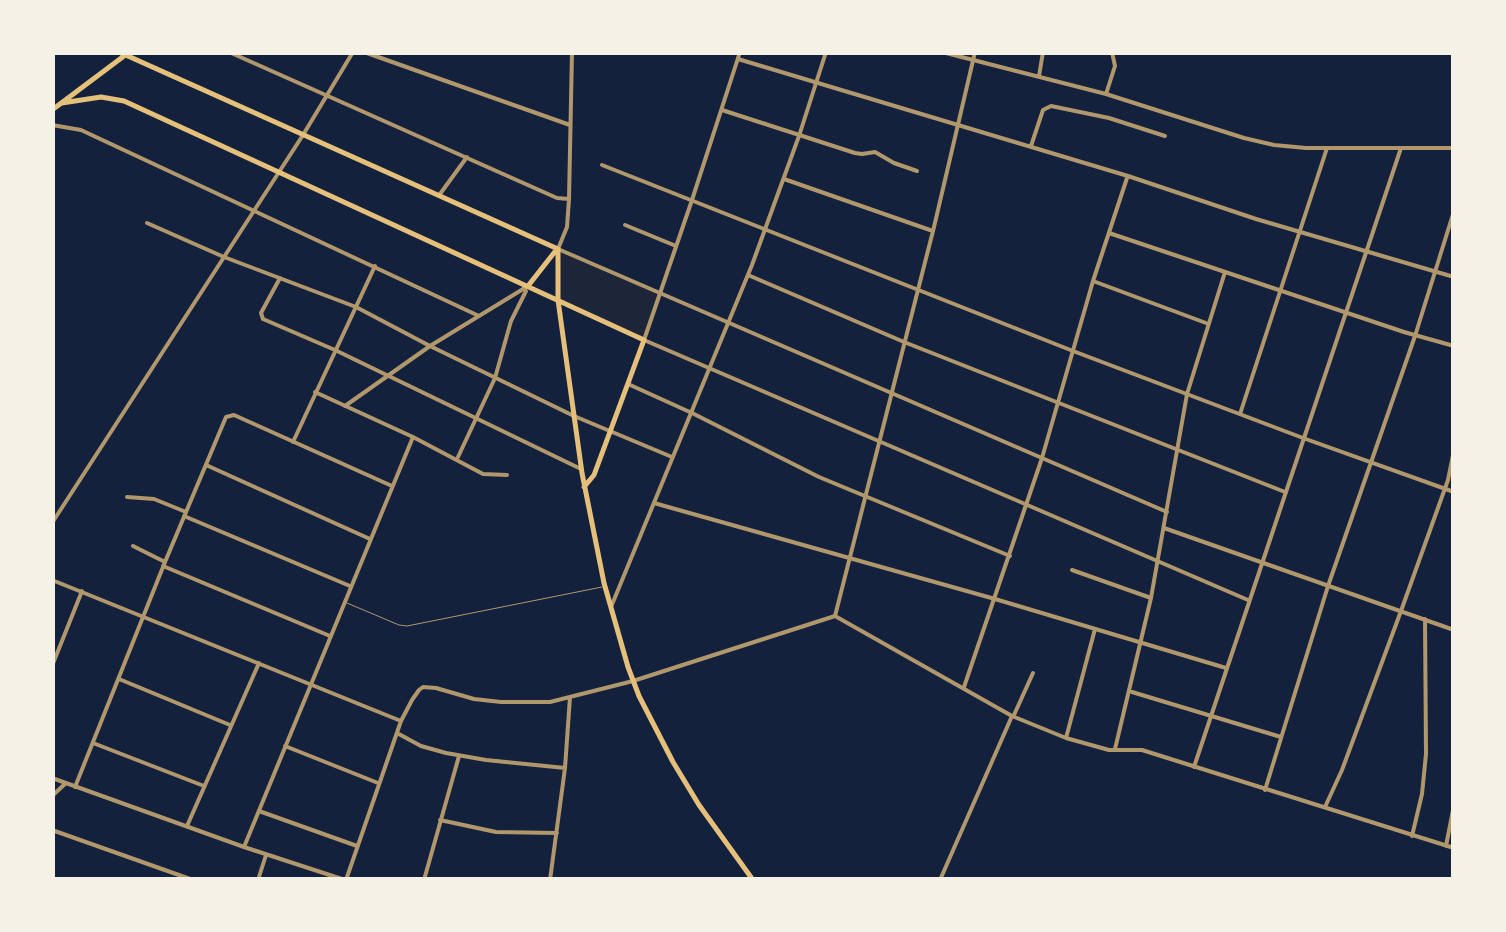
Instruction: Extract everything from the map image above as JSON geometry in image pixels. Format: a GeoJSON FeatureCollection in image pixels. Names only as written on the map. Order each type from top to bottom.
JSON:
{"type":"FeatureCollection","features":[{"type":"Feature","properties":{"kind":"main road"},"geometry":{"type":"LineString","coordinates":[[52,110],[124,54],[558,249]]}},
{"type":"Feature","properties":{"kind":"main road"},"geometry":{"type":"LineString","coordinates":[[62,103],[113,98],[644,340],[594,475],[584,487]]}},
{"type":"Feature","properties":{"kind":"main road"},"geometry":{"type":"LineString","coordinates":[[528,286],[558,249]]}},
{"type":"Feature","properties":{"kind":"main road"},"geometry":{"type":"LineString","coordinates":[[558,249],[558,300],[581,469],[610,607],[633,681],[686,784],[753,880]]}},
{"type":"Feature","properties":{"kind":"street"},"geometry":{"type":"LineString","coordinates":[[228,52],[569,200]]}},
{"type":"Feature","properties":{"kind":"street"},"geometry":{"type":"LineString","coordinates":[[52,524],[353,52]]}},
{"type":"Feature","properties":{"kind":"street"},"geometry":{"type":"LineString","coordinates":[[364,52],[570,126]]}},
{"type":"Feature","properties":{"kind":"street"},"geometry":{"type":"LineString","coordinates":[[572,52],[569,200],[567,227],[558,249],[1167,512]]}},
{"type":"Feature","properties":{"kind":"street"},"geometry":{"type":"LineString","coordinates":[[610,607],[766,229],[826,52]]}},
{"type":"Feature","properties":{"kind":"street"},"geometry":{"type":"LineString","coordinates":[[942,52],[1106,94],[1256,142],[1288,147],[1454,148]]}},
{"type":"Feature","properties":{"kind":"street"},"geometry":{"type":"LineString","coordinates":[[835,616],[975,52]]}},
{"type":"Feature","properties":{"kind":"street"},"geometry":{"type":"LineString","coordinates":[[1039,76],[1043,52]]}},
{"type":"Feature","properties":{"kind":"street"},"geometry":{"type":"LineString","coordinates":[[1106,94],[1114,66],[1112,52]]}},
{"type":"Feature","properties":{"kind":"street"},"geometry":{"type":"LineString","coordinates":[[1248,600],[644,340],[739,56],[1256,219],[1454,277]]}},
{"type":"Feature","properties":{"kind":"street"},"geometry":{"type":"LineString","coordinates":[[1031,146],[1043,110],[1052,106],[1109,118],[1165,136]]}},
{"type":"Feature","properties":{"kind":"street"},"geometry":{"type":"LineString","coordinates":[[722,110],[859,154],[875,152],[894,164],[916,170]]}},
{"type":"Feature","properties":{"kind":"street"},"geometry":{"type":"LineString","coordinates":[[52,125],[81,130],[479,316]]}},
{"type":"Feature","properties":{"kind":"street"},"geometry":{"type":"LineString","coordinates":[[1240,414],[1328,148]]}},
{"type":"Feature","properties":{"kind":"street"},"geometry":{"type":"LineString","coordinates":[[1194,767],[1401,148]]}},
{"type":"Feature","properties":{"kind":"street"},"geometry":{"type":"LineString","coordinates":[[438,196],[467,157]]}},
{"type":"Feature","properties":{"kind":"street"},"geometry":{"type":"LineString","coordinates":[[602,165],[1072,351],[1454,492]]}},
{"type":"Feature","properties":{"kind":"street"},"geometry":{"type":"LineString","coordinates":[[964,687],[1042,458],[1128,176]]}},
{"type":"Feature","properties":{"kind":"street"},"geometry":{"type":"LineString","coordinates":[[784,179],[933,231]]}},
{"type":"Feature","properties":{"kind":"street"},"geometry":{"type":"LineString","coordinates":[[1265,790],[1328,586],[1454,211]]}},
{"type":"Feature","properties":{"kind":"street"},"geometry":{"type":"LineString","coordinates":[[147,223],[356,307],[574,416],[672,458]]}},
{"type":"Feature","properties":{"kind":"street"},"geometry":{"type":"LineString","coordinates":[[625,224],[677,246]]}},
{"type":"Feature","properties":{"kind":"street"},"geometry":{"type":"LineString","coordinates":[[1109,232],[1454,346]]}},
{"type":"Feature","properties":{"kind":"street"},"geometry":{"type":"LineString","coordinates":[[293,442],[375,266]]}},
{"type":"Feature","properties":{"kind":"street"},"geometry":{"type":"LineString","coordinates":[[1115,750],[1151,598],[1187,394],[1225,272]]}},
{"type":"Feature","properties":{"kind":"street"},"geometry":{"type":"LineString","coordinates":[[748,275],[904,342],[1285,492]]}},
{"type":"Feature","properties":{"kind":"street"},"geometry":{"type":"LineString","coordinates":[[280,278],[261,313],[262,320],[335,350],[581,469]]}},
{"type":"Feature","properties":{"kind":"street"},"geometry":{"type":"LineString","coordinates":[[513,295],[514,280]]}},
{"type":"Feature","properties":{"kind":"street"},"geometry":{"type":"LineString","coordinates":[[1094,282],[1208,323]]}},
{"type":"Feature","properties":{"kind":"street"},"geometry":{"type":"LineString","coordinates":[[345,406],[430,346],[528,286]]}},
{"type":"Feature","properties":{"kind":"street"},"geometry":{"type":"LineString","coordinates":[[457,459],[495,378],[516,309],[528,286]]}},
{"type":"Feature","properties":{"kind":"street"},"geometry":{"type":"LineString","coordinates":[[628,384],[819,476],[1010,556]]}},
{"type":"Feature","properties":{"kind":"street"},"geometry":{"type":"LineString","coordinates":[[315,392],[483,474],[507,475]]}},
{"type":"Feature","properties":{"kind":"street"},"geometry":{"type":"LineString","coordinates":[[76,786],[226,418],[234,415],[392,486]]}},
{"type":"Feature","properties":{"kind":"street"},"geometry":{"type":"LineString","coordinates":[[244,847],[413,437]]}},
{"type":"Feature","properties":{"kind":"street"},"geometry":{"type":"LineString","coordinates":[[1324,808],[1402,611],[1445,489],[1454,450]]}},
{"type":"Feature","properties":{"kind":"street"},"geometry":{"type":"LineString","coordinates":[[206,465],[370,539]]}},
{"type":"Feature","properties":{"kind":"street"},"geometry":{"type":"LineString","coordinates":[[127,497],[154,500],[350,586]]}},
{"type":"Feature","properties":{"kind":"street"},"geometry":{"type":"LineString","coordinates":[[654,503],[1226,668]]}},
{"type":"Feature","properties":{"kind":"street"},"geometry":{"type":"LineString","coordinates":[[1164,528],[1454,630]]}},
{"type":"Feature","properties":{"kind":"street"},"geometry":{"type":"LineString","coordinates":[[133,546],[164,564],[330,636]]}},
{"type":"Feature","properties":{"kind":"street"},"geometry":{"type":"LineString","coordinates":[[1072,570],[1151,598]]}},
{"type":"Feature","properties":{"kind":"street"},"geometry":{"type":"LineString","coordinates":[[52,580],[401,721]]}},
{"type":"Feature","properties":{"kind":"street"},"geometry":{"type":"LineString","coordinates":[[52,666],[82,591]]}},
{"type":"Feature","properties":{"kind":"street"},"geometry":{"type":"LineString","coordinates":[[52,778],[345,880],[401,721],[418,690],[436,688],[474,699],[537,704],[633,681],[835,616],[1013,716],[1066,738],[1115,750],[1142,750],[1454,848]]}},
{"type":"Feature","properties":{"kind":"street"},"geometry":{"type":"LineString","coordinates":[[1412,836],[1426,754],[1425,619]]}},
{"type":"Feature","properties":{"kind":"street"},"geometry":{"type":"LineString","coordinates":[[1066,738],[1095,629]]}},
{"type":"Feature","properties":{"kind":"street"},"geometry":{"type":"LineString","coordinates":[[186,826],[259,663]]}},
{"type":"Feature","properties":{"kind":"street"},"geometry":{"type":"LineString","coordinates":[[940,880],[1032,673]]}},
{"type":"Feature","properties":{"kind":"street"},"geometry":{"type":"LineString","coordinates":[[119,679],[232,725]]}},
{"type":"Feature","properties":{"kind":"street"},"geometry":{"type":"LineString","coordinates":[[1130,691],[1281,738]]}},
{"type":"Feature","properties":{"kind":"street"},"geometry":{"type":"LineString","coordinates":[[550,880],[570,698]]}},
{"type":"Feature","properties":{"kind":"street"},"geometry":{"type":"LineString","coordinates":[[397,733],[430,749],[460,756],[564,768]]}},
{"type":"Feature","properties":{"kind":"street"},"geometry":{"type":"LineString","coordinates":[[94,744],[204,786]]}},
{"type":"Feature","properties":{"kind":"street"},"geometry":{"type":"LineString","coordinates":[[285,746],[380,784]]}},
{"type":"Feature","properties":{"kind":"street"},"geometry":{"type":"LineString","coordinates":[[424,880],[460,756]]}},
{"type":"Feature","properties":{"kind":"street"},"geometry":{"type":"LineString","coordinates":[[52,796],[66,783]]}},
{"type":"Feature","properties":{"kind":"street"},"geometry":{"type":"LineString","coordinates":[[1446,846],[1454,805]]}},
{"type":"Feature","properties":{"kind":"street"},"geometry":{"type":"LineString","coordinates":[[259,811],[358,846]]}},
{"type":"Feature","properties":{"kind":"street"},"geometry":{"type":"LineString","coordinates":[[440,820],[496,832],[557,834]]}},
{"type":"Feature","properties":{"kind":"street"},"geometry":{"type":"LineString","coordinates":[[52,830],[193,880]]}},
{"type":"Feature","properties":{"kind":"street"},"geometry":{"type":"LineString","coordinates":[[258,880],[266,855]]}},
{"type":"Feature","properties":{"kind":"lane"},"geometry":{"type":"LineString","coordinates":[[344,601],[407,626],[604,586]]}},
{"type":"Feature","properties":{"kind":"shaded area"},"geometry":{"type":"Polygon","coordinates":[[[558,249],[661,292],[644,340],[558,300],[558,249]]]}}]}
